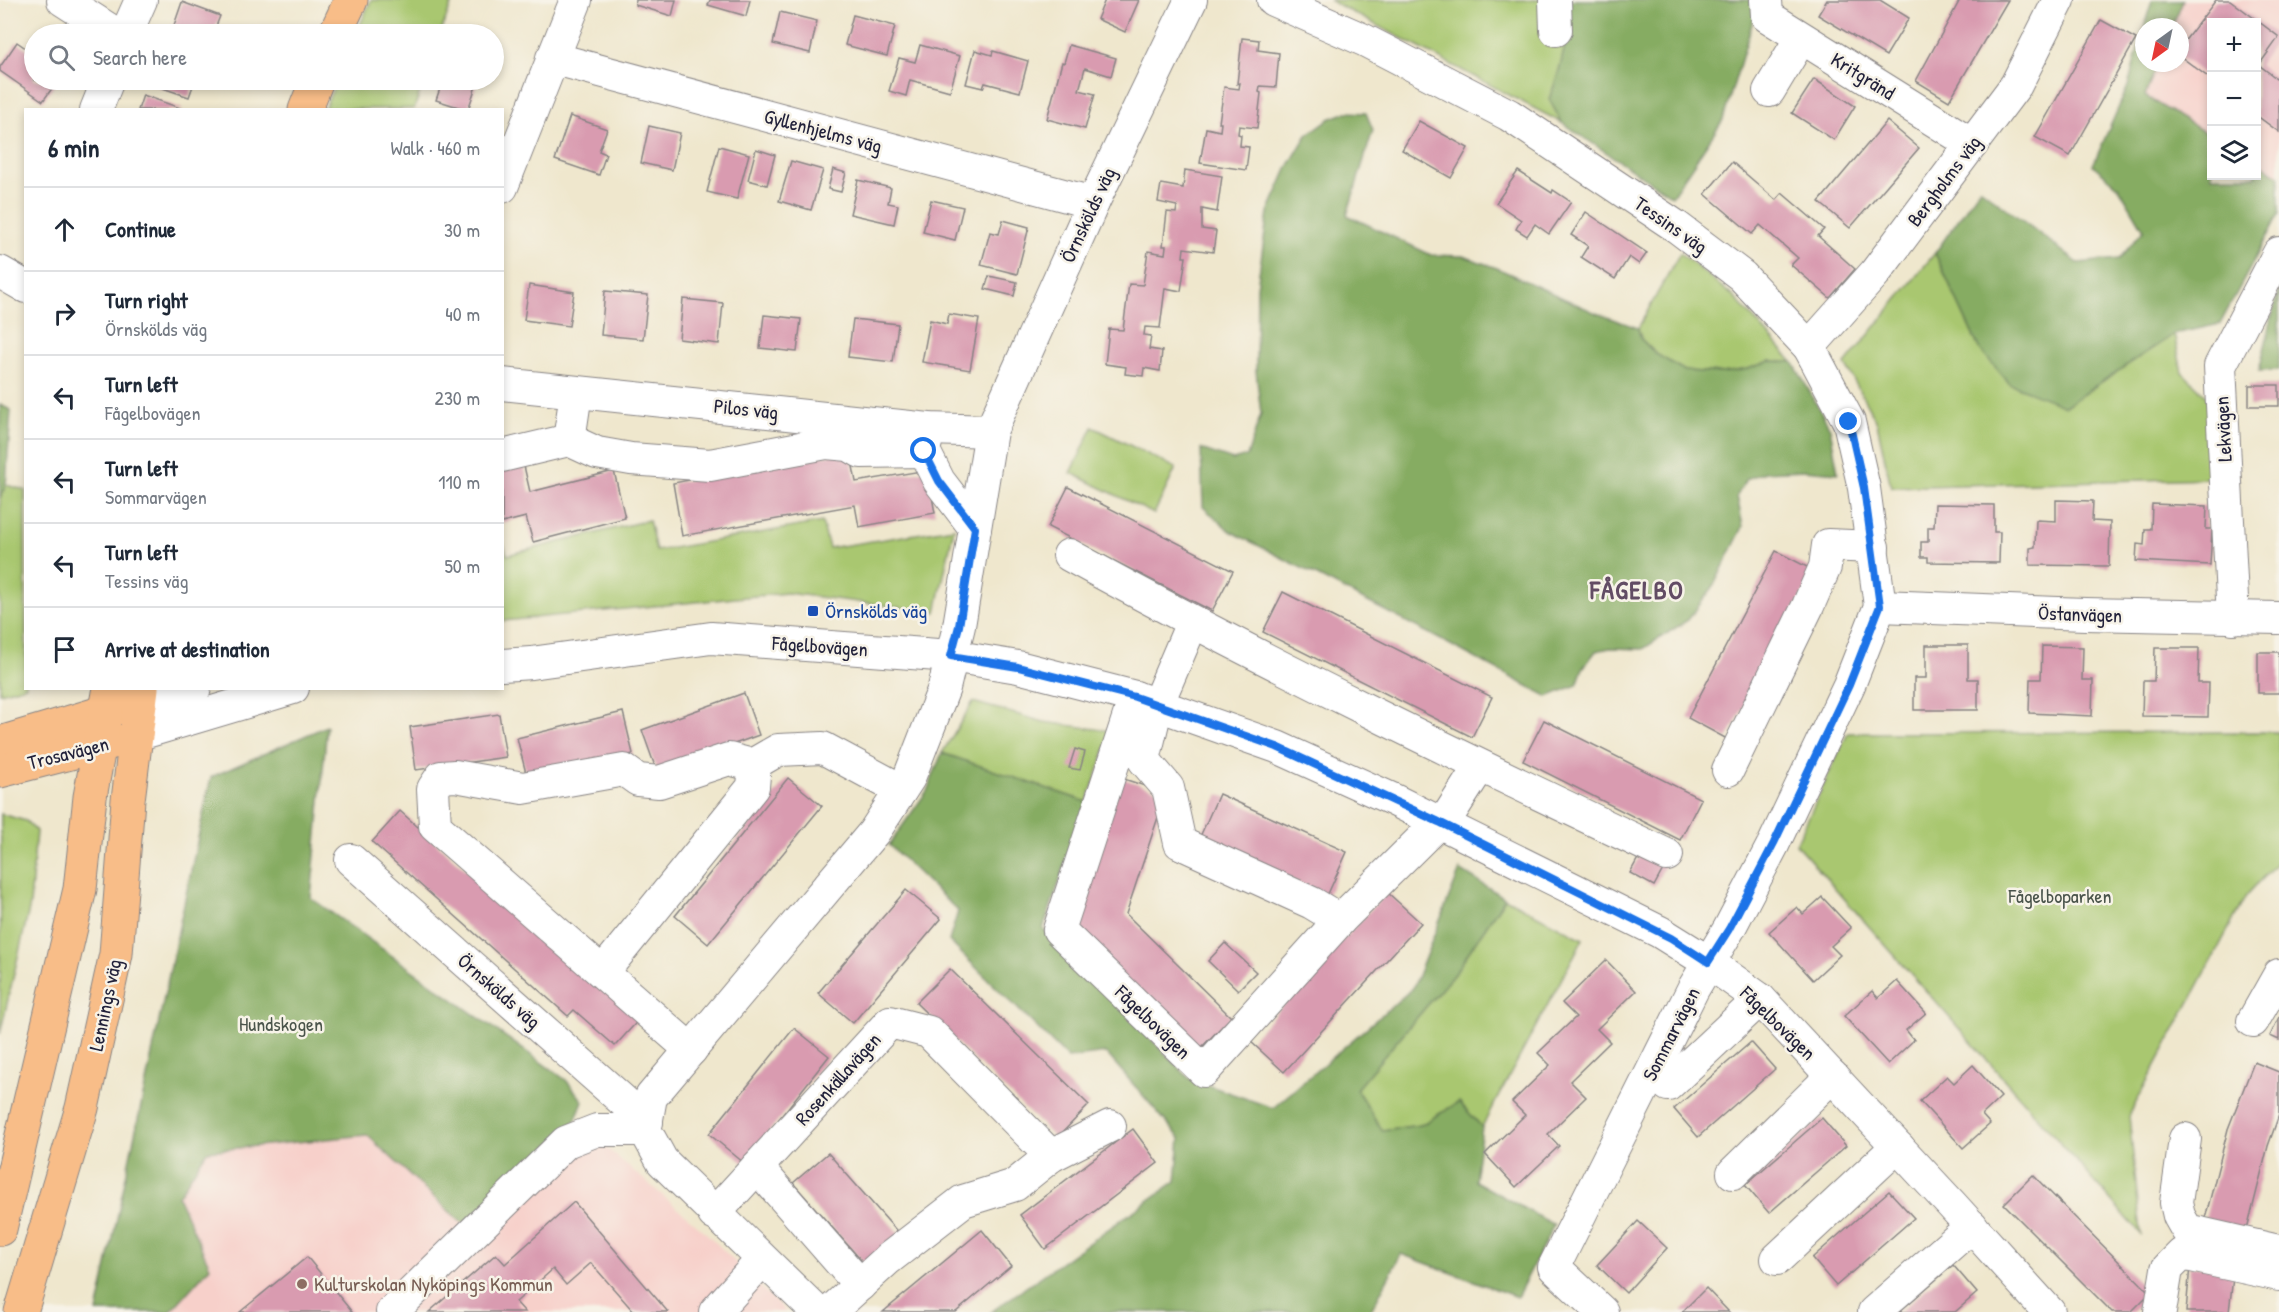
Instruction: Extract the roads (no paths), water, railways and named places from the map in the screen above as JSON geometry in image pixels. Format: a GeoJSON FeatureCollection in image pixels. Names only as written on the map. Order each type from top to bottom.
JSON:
{"type":"FeatureCollection","features":[{"type":"Feature","properties":{"kind":"main road"},"geometry":{"type":"LineString","coordinates":[[340,24],[351,0]]}},
{"type":"Feature","properties":{"kind":"main road"},"geometry":{"type":"LineString","coordinates":[[306,108],[313,90]]}},
{"type":"Feature","properties":{"kind":"main road","name":"Trosavägen"},"geometry":{"type":"LineString","coordinates":[[0,743],[108,700],[141,695]]}},
{"type":"Feature","properties":{"kind":"main road","name":"Lennings väg"},"geometry":{"type":"LineString","coordinates":[[21,1312],[82,1108],[116,954],[128,800],[141,695]]}},
{"type":"Feature","properties":{"kind":"main road"},"geometry":{"type":"LineString","coordinates":[[0,1229],[80,889],[90,797],[108,700]]}},
{"type":"Feature","properties":{"kind":"main road","name":"Trosavägen"},"geometry":{"type":"LineString","coordinates":[[0,771],[136,735]]}},
{"type":"Feature","properties":{"kind":"street"},"geometry":{"type":"LineString","coordinates":[[63,0],[100,24]]}},
{"type":"Feature","properties":{"kind":"street"},"geometry":{"type":"LineString","coordinates":[[130,24],[141,0]]}},
{"type":"Feature","properties":{"kind":"street"},"geometry":{"type":"LineString","coordinates":[[504,182],[576,0]]}},
{"type":"Feature","properties":{"kind":"street","name":"Örnskölds väg"},"geometry":{"type":"LineString","coordinates":[[646,1126],[651,1097],[874,832],[909,778],[944,688],[959,626],[991,431],[1093,203],[1191,0]]}},
{"type":"Feature","properties":{"kind":"street","name":"Tessins väg"},"geometry":{"type":"LineString","coordinates":[[1274,0],[1364,40],[1509,115],[1677,227],[1742,276],[1809,347],[1849,422],[1864,488],[1880,606]]}},
{"type":"Feature","properties":{"kind":"street","name":"Kritgränd"},"geometry":{"type":"LineString","coordinates":[[1766,0],[1767,15],[1972,144]]}},
{"type":"Feature","properties":{"kind":"street","name":"Bergholms väg"},"geometry":{"type":"LineString","coordinates":[[1809,347],[1875,273],[2016,85],[2059,0]]}},
{"type":"Feature","properties":{"kind":"street"},"geometry":{"type":"LineString","coordinates":[[1768,92],[1802,38]]}},
{"type":"Feature","properties":{"kind":"street","name":"Gyllenhjelms väg"},"geometry":{"type":"LineString","coordinates":[[552,58],[1093,203]]}},
{"type":"Feature","properties":{"kind":"street"},"geometry":{"type":"LineString","coordinates":[[97,108],[104,90]]}},
{"type":"Feature","properties":{"kind":"street","name":"Lekvägen"},"geometry":{"type":"LineString","coordinates":[[2233,618],[2220,366],[2279,253]]}},
{"type":"Feature","properties":{"kind":"street"},"geometry":{"type":"LineString","coordinates":[[0,272],[24,287]]}},
{"type":"Feature","properties":{"kind":"street","name":"Pilos väg"},"geometry":{"type":"LineString","coordinates":[[504,384],[833,431],[926,440],[991,431]]}},
{"type":"Feature","properties":{"kind":"street"},"geometry":{"type":"LineString","coordinates":[[569,441],[576,393]]}},
{"type":"Feature","properties":{"kind":"street"},"geometry":{"type":"LineString","coordinates":[[504,456],[569,441],[597,453],[631,459],[710,465],[833,431]]}},
{"type":"Feature","properties":{"kind":"street"},"geometry":{"type":"LineString","coordinates":[[926,440],[939,481],[975,528]]}},
{"type":"Feature","properties":{"kind":"street"},"geometry":{"type":"LineString","coordinates":[[1728,770],[1817,587],[1825,567],[1828,545],[1873,547]]}},
{"type":"Feature","properties":{"kind":"street"},"geometry":{"type":"LineString","coordinates":[[1070,555],[1192,623],[1480,766],[1667,855]]}},
{"type":"Feature","properties":{"kind":"street","name":"Östanvägen"},"geometry":{"type":"LineString","coordinates":[[1880,606],[2279,618]]}},
{"type":"Feature","properties":{"kind":"street","name":"Sommarvägen"},"geometry":{"type":"LineString","coordinates":[[1602,1312],[1554,1267],[1708,962],[1729,929],[1774,843],[1849,685],[1880,606]]}},
{"type":"Feature","properties":{"kind":"street"},"geometry":{"type":"LineString","coordinates":[[1192,623],[1146,701],[1144,760],[1168,788],[1180,843],[1312,903],[1340,920]]}},
{"type":"Feature","properties":{"kind":"street","name":"Fågelbovägen"},"geometry":{"type":"LineString","coordinates":[[504,665],[711,638],[951,656],[1018,667],[1146,701],[1277,747],[1441,823],[1665,935],[1760,999],[1972,1226],[2035,1307]]}},
{"type":"Feature","properties":{"kind":"street"},"geometry":{"type":"LineString","coordinates":[[141,695],[180,690]]}},
{"type":"Feature","properties":{"kind":"street"},"geometry":{"type":"LineString","coordinates":[[136,735],[186,722],[287,690]]}},
{"type":"Feature","properties":{"kind":"street","name":"Fågelbovägen"},"geometry":{"type":"LineString","coordinates":[[1146,701],[1059,930],[1204,1071],[1340,920],[1441,823]]}},
{"type":"Feature","properties":{"kind":"street"},"geometry":{"type":"LineString","coordinates":[[691,1050],[435,826],[433,789],[441,777],[455,777],[523,788],[624,770],[638,780],[659,782],[729,759],[752,765],[778,750],[823,748],[901,790]]}},
{"type":"Feature","properties":{"kind":"street"},"geometry":{"type":"LineString","coordinates":[[603,972],[753,787],[755,763]]}},
{"type":"Feature","properties":{"kind":"street"},"geometry":{"type":"LineString","coordinates":[[1441,823],[1480,766]]}},
{"type":"Feature","properties":{"kind":"street","name":"Örnskölds väg"},"geometry":{"type":"LineString","coordinates":[[351,860],[646,1126]]}},
{"type":"Feature","properties":{"kind":"street"},"geometry":{"type":"LineString","coordinates":[[2253,1021],[2279,975]]}},
{"type":"Feature","properties":{"kind":"street"},"geometry":{"type":"LineString","coordinates":[[1668,1085],[1760,999]]}},
{"type":"Feature","properties":{"kind":"street","name":"Rosenkällavägen"},"geometry":{"type":"LineString","coordinates":[[714,1214],[890,1022],[929,1032],[1051,1156]]}},
{"type":"Feature","properties":{"kind":"street"},"geometry":{"type":"LineString","coordinates":[[1733,1173],[1832,1076]]}},
{"type":"Feature","properties":{"kind":"street"},"geometry":{"type":"LineString","coordinates":[[392,1312],[567,1142],[597,1130],[646,1126],[662,1161],[817,1312]]}},
{"type":"Feature","properties":{"kind":"street"},"geometry":{"type":"LineString","coordinates":[[830,1312],[888,1259],[963,1201],[1015,1185],[1051,1156],[1110,1126]]}},
{"type":"Feature","properties":{"kind":"street"},"geometry":{"type":"LineString","coordinates":[[2185,1138],[2176,1203],[2179,1216],[2187,1230],[2279,1251]]}},
{"type":"Feature","properties":{"kind":"street"},"geometry":{"type":"LineString","coordinates":[[1777,1259],[1887,1156],[1899,1148]]}},
{"type":"Feature","properties":{"kind":"street"},"geometry":{"type":"LineString","coordinates":[[758,1167],[860,1285]]}},
{"type":"Feature","properties":{"kind":"street"},"geometry":{"type":"LineString","coordinates":[[1874,1312],[1972,1226]]}},
{"type":"Feature","properties":{"kind":"street"},"geometry":{"type":"LineString","coordinates":[[2160,1312],[2167,1269],[2182,1254],[2279,1275]]}},
{"type":"Feature","properties":{"kind":"street"},"geometry":{"type":"LineString","coordinates":[[715,1312],[762,1260]]}},
{"type":"Feature","properties":{"kind":"place","name":"Örnskölds väg"},"geometry":{"type":"Point","coordinates":[813,611]}},
{"type":"Feature","properties":{"kind":"place","name":"Kulturskolan Nyköpings Kommun"},"geometry":{"type":"Point","coordinates":[302,1284]}},
{"type":"Feature","properties":{"kind":"district","name":"FÅGELBO"},"geometry":{"type":"Point","coordinates":[1637,590]}},
{"type":"Feature","properties":{"kind":"park label","name":"Fågelboparken"},"geometry":{"type":"Point","coordinates":[2060,896]}},
{"type":"Feature","properties":{"kind":"park label","name":"Hundskogen"},"geometry":{"type":"Point","coordinates":[281,1024]}}]}
